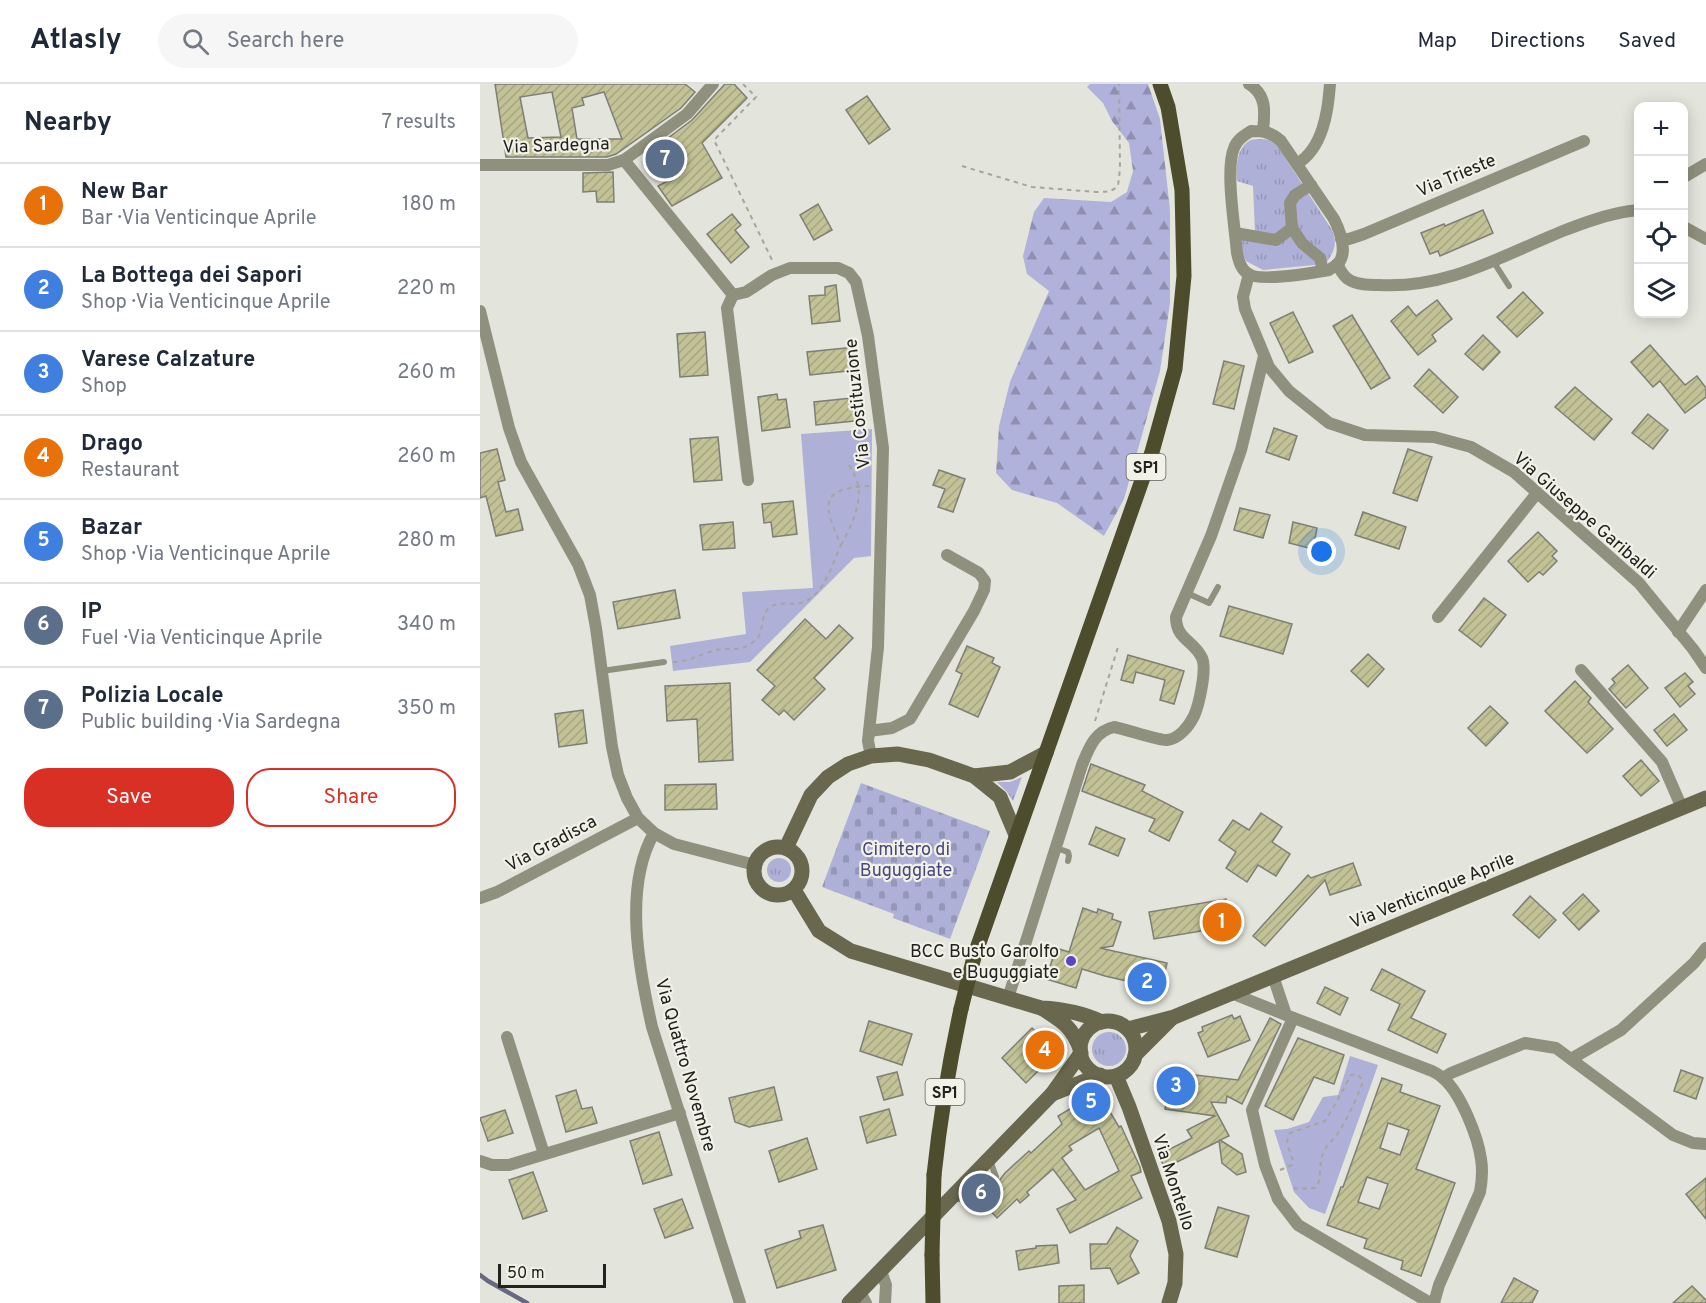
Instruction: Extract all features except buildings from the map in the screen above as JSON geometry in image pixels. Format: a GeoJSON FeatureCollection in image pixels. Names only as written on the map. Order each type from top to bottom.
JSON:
{"type":"FeatureCollection","features":[{"type":"Feature","properties":{"kind":"main road","name":"SP1"},"geometry":{"type":"LineString","coordinates":[[933,1303],[934,1175],[940,1121],[949,1064],[974,957],[1152,452],[1175,369],[1184,276],[1182,190],[1168,107],[1160,84]]}},
{"type":"Feature","properties":{"kind":"main road"},"geometry":{"type":"LineString","coordinates":[[974,776],[1010,772],[1046,753]]}},
{"type":"Feature","properties":{"kind":"main road"},"geometry":{"type":"LineString","coordinates":[[786,848],[811,795],[828,777],[849,764],[871,756],[898,754],[928,760],[974,776],[1000,797],[1016,835]]}},
{"type":"Feature","properties":{"kind":"main road","name":"Via Venticinque Aprile"},"geometry":{"type":"LineString","coordinates":[[1128,1029],[1174,1017],[1706,798]]}},
{"type":"Feature","properties":{"kind":"main road"},"geometry":{"type":"LineString","coordinates":[[770,848],[786,848],[798,856],[803,870],[799,885],[794,890],[780,896],[765,892],[759,886],[754,872],[758,858],[770,848]]}},
{"type":"Feature","properties":{"kind":"main road"},"geometry":{"type":"LineString","coordinates":[[794,890],[819,931],[851,951],[1041,1008],[1087,1015],[1102,1022]]}},
{"type":"Feature","properties":{"kind":"main road"},"geometry":{"type":"LineString","coordinates":[[1041,1008],[1074,1032],[1087,1067],[1100,1075]]}},
{"type":"Feature","properties":{"kind":"main road","name":"Via Venticinque Aprile"},"geometry":{"type":"LineString","coordinates":[[1136,1055],[1174,1017]]}},
{"type":"Feature","properties":{"kind":"main road"},"geometry":{"type":"LineString","coordinates":[[859,1299],[881,1271],[1052,1094],[1081,1050],[1082,1039],[1087,1031],[1094,1025],[1111,1021],[1128,1029],[1136,1046],[1136,1055],[1129,1068],[1116,1076],[1100,1075],[1052,1094]]}},
{"type":"Feature","properties":{"kind":"main road","name":"Via Montello"},"geometry":{"type":"LineString","coordinates":[[1116,1076],[1130,1107],[1169,1221],[1176,1254],[1175,1283],[1169,1303]]}},
{"type":"Feature","properties":{"kind":"street","name":"Via Sardegna"},"geometry":{"type":"LineString","coordinates":[[480,165],[608,165],[624,160],[687,114],[713,84]]}},
{"type":"Feature","properties":{"kind":"street"},"geometry":{"type":"LineString","coordinates":[[1249,84],[1262,98],[1265,110],[1263,131]]}},
{"type":"Feature","properties":{"kind":"street"},"geometry":{"type":"LineString","coordinates":[[1297,164],[1304,160],[1313,149],[1321,134],[1330,84]]}},
{"type":"Feature","properties":{"kind":"street"},"geometry":{"type":"LineString","coordinates":[[1251,131],[1263,131],[1273,134],[1281,141],[1297,164],[1334,219],[1341,239],[1341,256],[1337,264],[1329,270],[1262,278],[1249,274],[1240,266],[1237,253],[1230,170],[1234,147],[1240,138],[1251,131]]}},
{"type":"Feature","properties":{"kind":"street","name":"Via Trieste"},"geometry":{"type":"LineString","coordinates":[[1341,239],[1364,234],[1584,141]]}},
{"type":"Feature","properties":{"kind":"street"},"geometry":{"type":"LineString","coordinates":[[624,160],[733,295],[727,308],[748,480]]}},
{"type":"Feature","properties":{"kind":"street"},"geometry":{"type":"LineString","coordinates":[[1688,174],[1706,164]]}},
{"type":"Feature","properties":{"kind":"street"},"geometry":{"type":"LineString","coordinates":[[1311,185],[1295,195],[1290,203],[1292,228],[1302,243],[1320,258],[1323,271]]}},
{"type":"Feature","properties":{"kind":"street"},"geometry":{"type":"LineString","coordinates":[[1337,264],[1349,280],[1365,285],[1397,286],[1429,282],[1493,261],[1568,229],[1622,211],[1634,210]]}},
{"type":"Feature","properties":{"kind":"street"},"geometry":{"type":"LineString","coordinates":[[1235,233],[1276,240],[1292,228]]}},
{"type":"Feature","properties":{"kind":"street"},"geometry":{"type":"LineString","coordinates":[[1688,230],[1706,239]]}},
{"type":"Feature","properties":{"kind":"street","name":"Via Costituzione"},"geometry":{"type":"LineString","coordinates":[[733,295],[746,292],[790,268],[838,268],[849,273],[856,282],[868,336],[883,448],[878,647],[868,741],[871,756]]}},
{"type":"Feature","properties":{"kind":"street","name":"Via Giuseppe Garibaldi"},"geometry":{"type":"LineString","coordinates":[[1249,274],[1243,297],[1245,309],[1269,367],[1289,392],[1329,423],[1365,435],[1434,438],[1471,447],[1514,471],[1639,584],[1706,668]]}},
{"type":"Feature","properties":{"kind":"street"},"geometry":{"type":"LineString","coordinates":[[480,311],[509,428],[521,462],[578,564],[590,595],[618,775],[638,818],[654,832],[674,844],[755,865]]}},
{"type":"Feature","properties":{"kind":"street"},"geometry":{"type":"LineString","coordinates":[[1008,998],[1025,958],[1045,896],[1056,848],[1082,765],[1091,744],[1099,734],[1114,727],[1166,741],[1183,732],[1194,716],[1204,667],[1202,658],[1195,648],[1179,633],[1176,617],[1211,536],[1241,450],[1264,356]]}},
{"type":"Feature","properties":{"kind":"street"},"geometry":{"type":"LineString","coordinates":[[1438,617],[1537,493]]}},
{"type":"Feature","properties":{"kind":"street"},"geometry":{"type":"LineString","coordinates":[[869,731],[892,728],[910,719],[984,590],[985,581],[979,573],[947,555]]}},
{"type":"Feature","properties":{"kind":"street"},"geometry":{"type":"LineString","coordinates":[[1678,632],[1706,590]]}},
{"type":"Feature","properties":{"kind":"street"},"geometry":{"type":"LineString","coordinates":[[1581,670],[1662,762],[1682,808]]}},
{"type":"Feature","properties":{"kind":"street","name":"Via Gradisca"},"geometry":{"type":"LineString","coordinates":[[480,898],[497,892],[638,818]]}},
{"type":"Feature","properties":{"kind":"street","name":"Via Quattro Novembre"},"geometry":{"type":"LineString","coordinates":[[654,832],[646,846],[639,879],[636,930],[642,982],[652,1027],[740,1303]]}},
{"type":"Feature","properties":{"kind":"street"},"geometry":{"type":"LineString","coordinates":[[1571,1059],[1622,1030],[1694,963],[1706,948]]}},
{"type":"Feature","properties":{"kind":"street"},"geometry":{"type":"LineString","coordinates":[[1231,993],[1290,1017],[1418,1065],[1443,1078],[1452,1088],[1477,1141],[1482,1160],[1483,1177],[1474,1208],[1433,1303],[1298,1225],[1276,1195],[1252,1110],[1290,1017],[1273,976]]}},
{"type":"Feature","properties":{"kind":"street"},"geometry":{"type":"LineString","coordinates":[[507,1037],[544,1154]]}},
{"type":"Feature","properties":{"kind":"street"},"geometry":{"type":"LineString","coordinates":[[1443,1078],[1526,1043],[1556,1048],[1673,1135],[1693,1143],[1706,1144]]}},
{"type":"Feature","properties":{"kind":"street"},"geometry":{"type":"LineString","coordinates":[[480,1161],[492,1165],[509,1165],[680,1113]]}},
{"type":"Feature","properties":{"kind":"street"},"geometry":{"type":"LineString","coordinates":[[881,1271],[886,1285],[885,1303]]}},
{"type":"Feature","properties":{"kind":"lane"},"geometry":{"type":"LineString","coordinates":[[1493,261],[1509,286]]}},
{"type":"Feature","properties":{"kind":"lane"},"geometry":{"type":"LineString","coordinates":[[1187,593],[1209,603],[1218,587]]}},
{"type":"Feature","properties":{"kind":"lane"},"geometry":{"type":"LineString","coordinates":[[602,671],[664,662]]}},
{"type":"Feature","properties":{"kind":"lane"},"geometry":{"type":"LineString","coordinates":[[1056,848],[1068,852],[1068,861]]}},
{"type":"Feature","properties":{"kind":"lane"},"geometry":{"type":"LineString","coordinates":[[987,1185],[996,1177],[990,1159]]}},
{"type":"Feature","properties":{"kind":"lane"},"geometry":{"type":"LineString","coordinates":[[953,1197],[970,1202],[976,1196]]}},
{"type":"Feature","properties":{"kind":"path"},"geometry":{"type":"LineString","coordinates":[[743,84],[756,97],[714,140],[778,273]]}},
{"type":"Feature","properties":{"kind":"path"},"geometry":{"type":"LineString","coordinates":[[962,166],[1032,187],[1096,192],[1114,190],[1118,186],[1120,170],[1119,84]]}},
{"type":"Feature","properties":{"kind":"path"},"geometry":{"type":"LineString","coordinates":[[664,662],[685,662],[721,649],[737,649],[746,646],[757,638],[764,614],[772,606],[802,603],[813,596],[825,581],[851,526],[856,508],[859,487],[848,463]]}},
{"type":"Feature","properties":{"kind":"path"},"geometry":{"type":"LineString","coordinates":[[841,545],[828,513],[829,502],[835,493],[859,487],[882,486]]}},
{"type":"Feature","properties":{"kind":"path"},"geometry":{"type":"LineString","coordinates":[[1091,744],[1096,718],[1118,648]]}},
{"type":"Feature","properties":{"kind":"path"},"geometry":{"type":"LineString","coordinates":[[1269,1175],[1292,1165],[1293,1159],[1287,1143],[1290,1133],[1324,1121],[1351,1075],[1357,1074],[1361,1077],[1364,1082],[1358,1097],[1337,1135],[1325,1149],[1319,1166],[1317,1187],[1312,1189],[1298,1187],[1276,1195]]}},
{"type":"Feature","properties":{"kind":"green space"},"geometry":{"type":"Polygon","coordinates":[[[1090,84],[1148,84],[1160,119],[1170,210],[1170,303],[1160,371],[1124,499],[1104,536],[1057,503],[1012,490],[996,473],[999,426],[1010,382],[1049,291],[1027,274],[1023,256],[1034,212],[1044,198],[1111,202],[1127,192],[1133,171],[1129,143],[1112,121],[1103,103],[1087,87],[1090,84]]]}},
{"type":"Feature","properties":{"kind":"green space"},"geometry":{"type":"Polygon","coordinates":[[[1262,139],[1271,140],[1277,145],[1332,230],[1335,240],[1334,248],[1325,264],[1263,270],[1246,261],[1242,252],[1240,231],[1255,233],[1253,186],[1237,181],[1237,164],[1246,143],[1262,139]]]}},
{"type":"Feature","properties":{"kind":"green space"},"geometry":{"type":"Polygon","coordinates":[[[872,429],[871,556],[854,558],[750,662],[673,671],[670,646],[746,634],[742,592],[813,588],[801,434],[872,429]]]}},
{"type":"Feature","properties":{"kind":"green space"},"geometry":{"type":"Polygon","coordinates":[[[1022,777],[1013,801],[997,782],[1010,782],[1022,777]]]}},
{"type":"Feature","properties":{"kind":"green space","name":"Cimitero di Buguggiate"},"geometry":{"type":"Polygon","coordinates":[[[861,783],[990,831],[950,939],[893,918],[894,914],[822,887],[861,783]]]}},
{"type":"Feature","properties":{"kind":"green space"},"geometry":{"type":"Polygon","coordinates":[[[779,858],[788,861],[791,870],[788,879],[779,882],[770,879],[767,870],[770,861],[779,858]]]}},
{"type":"Feature","properties":{"kind":"green space"},"geometry":{"type":"Polygon","coordinates":[[[1109,1032],[1121,1037],[1126,1049],[1121,1061],[1109,1066],[1097,1061],[1092,1049],[1097,1037],[1109,1032]]]}},
{"type":"Feature","properties":{"kind":"green space"},"geometry":{"type":"Polygon","coordinates":[[[1350,1056],[1378,1065],[1325,1214],[1309,1208],[1294,1192],[1274,1130],[1287,1129],[1309,1122],[1323,1097],[1338,1095],[1350,1056]]]}},
{"type":"Feature","properties":{"kind":"waterway"},"geometry":{"type":"LineString","coordinates":[[480,1275],[527,1303]]}},
{"type":"Feature","properties":{"kind":"place","name":"Polizia Locale"},"geometry":{"type":"Point","coordinates":[665,159]}},
{"type":"Feature","properties":{"kind":"place","name":"New Bar"},"geometry":{"type":"Point","coordinates":[1222,922]}},
{"type":"Feature","properties":{"kind":"place","name":"BCC Busto Garolfo e Buguggiate"},"geometry":{"type":"Point","coordinates":[1071,961]}},
{"type":"Feature","properties":{"kind":"place","name":"La Bottega dei Sapori"},"geometry":{"type":"Point","coordinates":[1147,982]}},
{"type":"Feature","properties":{"kind":"place","name":"Drago"},"geometry":{"type":"Point","coordinates":[1045,1050]}},
{"type":"Feature","properties":{"kind":"place","name":"Varese Calzature"},"geometry":{"type":"Point","coordinates":[1176,1086]}},
{"type":"Feature","properties":{"kind":"place","name":"Bazar"},"geometry":{"type":"Point","coordinates":[1091,1102]}},
{"type":"Feature","properties":{"kind":"place","name":"IP"},"geometry":{"type":"Point","coordinates":[981,1193]}}]}
